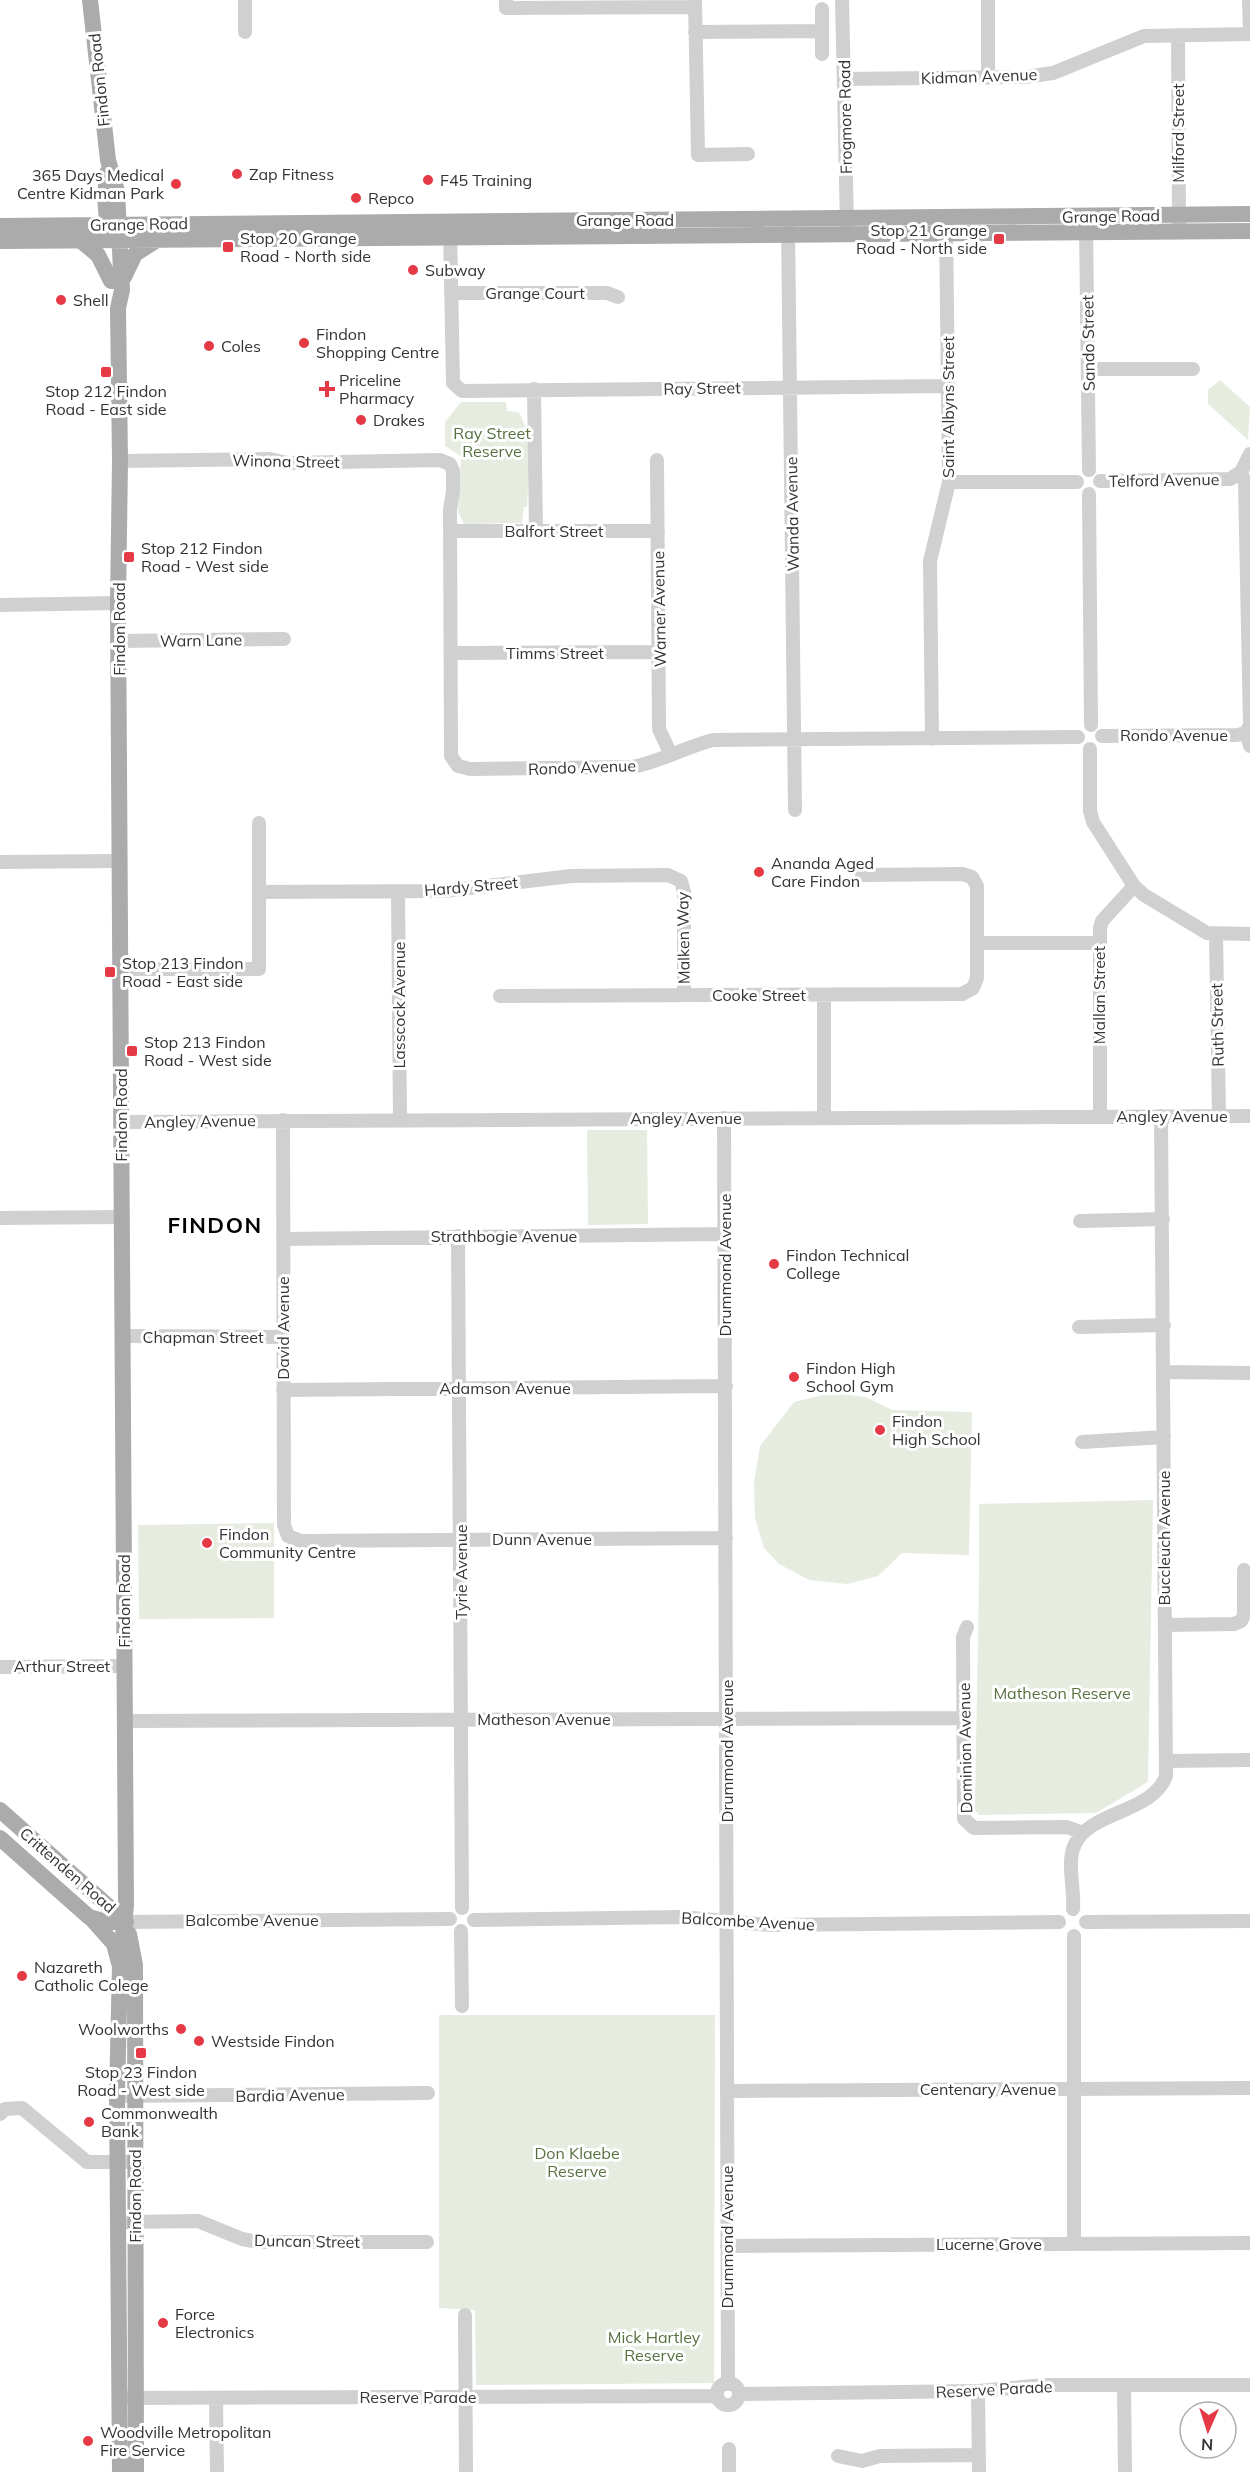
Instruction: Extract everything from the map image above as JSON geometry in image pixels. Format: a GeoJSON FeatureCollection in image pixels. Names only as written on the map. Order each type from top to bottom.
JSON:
{"type":"FeatureCollection","features":[{"type":"Feature","properties":{"kind":"main road","name":"Findon Road"},"geometry":{"type":"LineString","coordinates":[[90,0],[114,232],[116,282],[111,292],[118,308],[126,1922],[120,1964],[117,2096],[127,2162]]}},
{"type":"Feature","properties":{"kind":"main road"},"geometry":{"type":"LineString","coordinates":[[146,224],[111,193],[78,233],[98,255],[116,282],[135,254],[159,239]]}},
{"type":"Feature","properties":{"kind":"main road","name":"Grange Road"},"geometry":{"type":"LineString","coordinates":[[114,232],[146,224],[450,229],[1179,223],[1250,214]]}},
{"type":"Feature","properties":{"kind":"main road","name":"Grange Road"},"geometry":{"type":"LineString","coordinates":[[1179,223],[1250,231]]}},
{"type":"Feature","properties":{"kind":"main road","name":"Grange Road"},"geometry":{"type":"LineString","coordinates":[[0,226],[78,233]]}},
{"type":"Feature","properties":{"kind":"main road","name":"Grange Road"},"geometry":{"type":"LineString","coordinates":[[0,241],[78,233],[114,232],[159,239],[333,227]]}},
{"type":"Feature","properties":{"kind":"main road","name":"Crittenden Road"},"geometry":{"type":"LineString","coordinates":[[0,1810],[126,1922]]}},
{"type":"Feature","properties":{"kind":"main road","name":"Crittenden Road"},"geometry":{"type":"LineString","coordinates":[[0,1838],[89,1917],[106,1922],[126,1922]]}},
{"type":"Feature","properties":{"kind":"main road"},"geometry":{"type":"LineString","coordinates":[[94,1893],[111,1893],[125,1877]]}},
{"type":"Feature","properties":{"kind":"main road"},"geometry":{"type":"LineString","coordinates":[[89,1917],[114,1944],[120,1964]]}},
{"type":"Feature","properties":{"kind":"main road","name":"Findon Road"},"geometry":{"type":"LineString","coordinates":[[120,2472],[127,2162],[134,2096],[135,2040],[135,1965],[126,1922]]}},
{"type":"Feature","properties":{"kind":"main road"},"geometry":{"type":"LineString","coordinates":[[120,2028],[135,2040]]}},
{"type":"Feature","properties":{"kind":"main road","name":"Findon Road"},"geometry":{"type":"LineString","coordinates":[[127,2222],[138,2398],[136,2472]]}},
{"type":"Feature","properties":{"kind":"street"},"geometry":{"type":"LineString","coordinates":[[245,0],[245,32]]}},
{"type":"Feature","properties":{"kind":"street","name":"Frogmore Road"},"geometry":{"type":"LineString","coordinates":[[842,0],[847,226]]}},
{"type":"Feature","properties":{"kind":"street"},"geometry":{"type":"LineString","coordinates":[[988,0],[988,78]]}},
{"type":"Feature","properties":{"kind":"street"},"geometry":{"type":"LineString","coordinates":[[1249,0],[1250,34]]}},
{"type":"Feature","properties":{"kind":"street"},"geometry":{"type":"LineString","coordinates":[[506,4],[695,3],[698,155],[748,154]]}},
{"type":"Feature","properties":{"kind":"street"},"geometry":{"type":"LineString","coordinates":[[822,9],[822,54]]}},
{"type":"Feature","properties":{"kind":"street"},"geometry":{"type":"LineString","coordinates":[[695,32],[822,32]]}},
{"type":"Feature","properties":{"kind":"street","name":"Kidman Avenue"},"geometry":{"type":"LineString","coordinates":[[844,78],[988,78],[1053,73],[1127,40],[1144,36],[1250,34]]}},
{"type":"Feature","properties":{"kind":"street","name":"Milford Street"},"geometry":{"type":"LineString","coordinates":[[1178,35],[1179,223]]}},
{"type":"Feature","properties":{"kind":"street","name":"Sando Street"},"geometry":{"type":"LineString","coordinates":[[1086,224],[1089,470]]}},
{"type":"Feature","properties":{"kind":"street","name":"Saint Albyns Street"},"geometry":{"type":"LineString","coordinates":[[932,739],[930,561],[950,482],[946,225]]}},
{"type":"Feature","properties":{"kind":"street","name":"Wanda Avenue"},"geometry":{"type":"LineString","coordinates":[[788,226],[795,810]]}},
{"type":"Feature","properties":{"kind":"street"},"geometry":{"type":"LineString","coordinates":[[450,229],[450,293]]}},
{"type":"Feature","properties":{"kind":"street","name":"Ray Street"},"geometry":{"type":"LineString","coordinates":[[450,293],[453,383],[462,391],[949,386]]}},
{"type":"Feature","properties":{"kind":"street","name":"Grange Court"},"geometry":{"type":"LineString","coordinates":[[450,293],[607,293],[618,297]]}},
{"type":"Feature","properties":{"kind":"street"},"geometry":{"type":"LineString","coordinates":[[1088,369],[1193,369]]}},
{"type":"Feature","properties":{"kind":"street"},"geometry":{"type":"LineString","coordinates":[[534,389],[536,532]]}},
{"type":"Feature","properties":{"kind":"street","name":"Telford Avenue"},"geometry":{"type":"LineString","coordinates":[[1100,481],[1230,479],[1241,472],[1250,454]]}},
{"type":"Feature","properties":{"kind":"street","name":"Winona Street"},"geometry":{"type":"LineString","coordinates":[[120,460],[270,459],[287,463],[440,460],[450,464]]}},
{"type":"Feature","properties":{"kind":"street","name":"Warner Avenue"},"geometry":{"type":"LineString","coordinates":[[657,460],[659,729],[671,755]]}},
{"type":"Feature","properties":{"kind":"street","name":"Rondo Avenue"},"geometry":{"type":"LineString","coordinates":[[450,464],[453,471],[450,531],[451,756],[458,766],[470,769],[632,767],[713,740],[1078,737]]}},
{"type":"Feature","properties":{"kind":"street"},"geometry":{"type":"LineString","coordinates":[[1089,470],[1098,475],[1100,481],[1096,491],[1089,494],[1079,489],[1077,482],[1079,475],[1089,470]]}},
{"type":"Feature","properties":{"kind":"street"},"geometry":{"type":"LineString","coordinates":[[1241,472],[1245,483],[1250,645],[1248,739]]}},
{"type":"Feature","properties":{"kind":"street"},"geometry":{"type":"LineString","coordinates":[[950,482],[1077,482]]}},
{"type":"Feature","properties":{"kind":"street"},"geometry":{"type":"LineString","coordinates":[[1089,494],[1091,725]]}},
{"type":"Feature","properties":{"kind":"street","name":"Balfort Street"},"geometry":{"type":"LineString","coordinates":[[450,531],[658,531]]}},
{"type":"Feature","properties":{"kind":"street"},"geometry":{"type":"LineString","coordinates":[[0,605],[118,603]]}},
{"type":"Feature","properties":{"kind":"street","name":"Warn Lane"},"geometry":{"type":"LineString","coordinates":[[118,641],[284,639]]}},
{"type":"Feature","properties":{"kind":"street","name":"Timms Street"},"geometry":{"type":"LineString","coordinates":[[451,654],[659,652]]}},
{"type":"Feature","properties":{"kind":"street"},"geometry":{"type":"LineString","coordinates":[[1091,725],[1099,729],[1102,736],[1098,746],[1090,748],[1082,745],[1078,737],[1083,728],[1091,725]]}},
{"type":"Feature","properties":{"kind":"street","name":"Rondo Avenue"},"geometry":{"type":"LineString","coordinates":[[1102,736],[1237,735],[1248,739]]}},
{"type":"Feature","properties":{"kind":"street"},"geometry":{"type":"LineString","coordinates":[[1090,748],[1093,822],[1134,886],[1170,913],[1207,933],[1250,934]]}},
{"type":"Feature","properties":{"kind":"street"},"geometry":{"type":"LineString","coordinates":[[120,969],[259,969],[259,823]]}},
{"type":"Feature","properties":{"kind":"street"},"geometry":{"type":"LineString","coordinates":[[0,862],[120,861]]}},
{"type":"Feature","properties":{"kind":"street","name":"Cooke Street"},"geometry":{"type":"LineString","coordinates":[[500,996],[963,994],[973,988],[977,978],[978,943],[977,886],[972,877],[962,874],[862,875]]}},
{"type":"Feature","properties":{"kind":"street","name":"Hardy Street"},"geometry":{"type":"LineString","coordinates":[[259,892],[444,891],[571,876],[668,875],[681,881]]}},
{"type":"Feature","properties":{"kind":"street","name":"Malken Way"},"geometry":{"type":"LineString","coordinates":[[681,881],[684,892],[684,995]]}},
{"type":"Feature","properties":{"kind":"street","name":"Mallan Street"},"geometry":{"type":"LineString","coordinates":[[1100,1116],[1099,943],[1102,921],[1134,886]]}},
{"type":"Feature","properties":{"kind":"street","name":"Lasscock Avenue"},"geometry":{"type":"LineString","coordinates":[[398,892],[400,1119]]}},
{"type":"Feature","properties":{"kind":"street","name":"Ruth Street"},"geometry":{"type":"LineString","coordinates":[[1216,934],[1218,1116]]}},
{"type":"Feature","properties":{"kind":"street"},"geometry":{"type":"LineString","coordinates":[[978,943],[1099,943]]}},
{"type":"Feature","properties":{"kind":"street"},"geometry":{"type":"LineString","coordinates":[[824,994],[824,1117]]}},
{"type":"Feature","properties":{"kind":"street","name":"Buccleuch Avenue"},"geometry":{"type":"LineString","coordinates":[[1083,1833],[1156,1793],[1166,1776],[1161,1116]]}},
{"type":"Feature","properties":{"kind":"street","name":"Angley Avenue"},"geometry":{"type":"LineString","coordinates":[[122,1122],[1250,1116]]}},
{"type":"Feature","properties":{"kind":"street","name":"Drummond Avenue"},"geometry":{"type":"LineString","coordinates":[[724,1118],[728,2384]]}},
{"type":"Feature","properties":{"kind":"street","name":"David Avenue"},"geometry":{"type":"LineString","coordinates":[[283,1120],[284,1525],[288,1536]]}},
{"type":"Feature","properties":{"kind":"street"},"geometry":{"type":"LineString","coordinates":[[0,1218],[122,1217]]}},
{"type":"Feature","properties":{"kind":"street"},"geometry":{"type":"LineString","coordinates":[[1080,1221],[1163,1219]]}},
{"type":"Feature","properties":{"kind":"street","name":"Strathbogie Avenue"},"geometry":{"type":"LineString","coordinates":[[284,1239],[725,1234]]}},
{"type":"Feature","properties":{"kind":"street","name":"Tyrie Avenue"},"geometry":{"type":"LineString","coordinates":[[458,1236],[462,1908]]}},
{"type":"Feature","properties":{"kind":"street"},"geometry":{"type":"LineString","coordinates":[[1079,1327],[1164,1325]]}},
{"type":"Feature","properties":{"kind":"street","name":"Chapman Street"},"geometry":{"type":"LineString","coordinates":[[123,1336],[283,1337]]}},
{"type":"Feature","properties":{"kind":"street"},"geometry":{"type":"LineString","coordinates":[[1164,1372],[1250,1373]]}},
{"type":"Feature","properties":{"kind":"street","name":"Adamson Avenue"},"geometry":{"type":"LineString","coordinates":[[283,1390],[726,1386]]}},
{"type":"Feature","properties":{"kind":"street"},"geometry":{"type":"LineString","coordinates":[[1082,1442],[1164,1437]]}},
{"type":"Feature","properties":{"kind":"street","name":"Dunn Avenue"},"geometry":{"type":"LineString","coordinates":[[288,1536],[301,1541],[726,1538]]}},
{"type":"Feature","properties":{"kind":"street"},"geometry":{"type":"LineString","coordinates":[[1165,1625],[1234,1624],[1240,1621],[1244,1615],[1244,1570]]}},
{"type":"Feature","properties":{"kind":"street","name":"Dominion Avenue"},"geometry":{"type":"LineString","coordinates":[[967,1627],[963,1637],[964,1819],[974,1828],[1067,1827],[1083,1833]]}},
{"type":"Feature","properties":{"kind":"street","name":"Arthur Street"},"geometry":{"type":"LineString","coordinates":[[0,1667],[124,1666]]}},
{"type":"Feature","properties":{"kind":"street","name":"Matheson Avenue"},"geometry":{"type":"LineString","coordinates":[[125,1720],[964,1718]]}},
{"type":"Feature","properties":{"kind":"street"},"geometry":{"type":"LineString","coordinates":[[1166,1761],[1250,1760]]}},
{"type":"Feature","properties":{"kind":"street"},"geometry":{"type":"LineString","coordinates":[[1073,1909],[1074,1845],[1083,1833]]}},
{"type":"Feature","properties":{"kind":"street"},"geometry":{"type":"LineString","coordinates":[[462,1908],[469,1910],[474,1920],[468,1929],[461,1931],[452,1926],[450,1919],[453,1913],[462,1908]]}},
{"type":"Feature","properties":{"kind":"street"},"geometry":{"type":"LineString","coordinates":[[1073,1909],[1083,1914],[1086,1922],[1082,1933],[1074,1936],[1065,1934],[1059,1922],[1065,1912],[1073,1909]]}},
{"type":"Feature","properties":{"kind":"street","name":"Balcombe Avenue"},"geometry":{"type":"LineString","coordinates":[[474,1920],[682,1917],[770,1925],[1059,1922]]}},
{"type":"Feature","properties":{"kind":"street","name":"Balcombe Avenue"},"geometry":{"type":"LineString","coordinates":[[126,1922],[450,1919]]}},
{"type":"Feature","properties":{"kind":"street"},"geometry":{"type":"LineString","coordinates":[[1086,1922],[1250,1922]]}},
{"type":"Feature","properties":{"kind":"street"},"geometry":{"type":"LineString","coordinates":[[461,1931],[462,2006]]}},
{"type":"Feature","properties":{"kind":"street"},"geometry":{"type":"LineString","coordinates":[[1074,1936],[1074,2243]]}},
{"type":"Feature","properties":{"kind":"street","name":"Centenary Avenue"},"geometry":{"type":"LineString","coordinates":[[727,2091],[1250,2088]]}},
{"type":"Feature","properties":{"kind":"street","name":"Bardia Avenue"},"geometry":{"type":"LineString","coordinates":[[117,2096],[428,2093]]}},
{"type":"Feature","properties":{"kind":"street"},"geometry":{"type":"LineString","coordinates":[[0,2114],[5,2109],[22,2108],[87,2162],[127,2162]]}},
{"type":"Feature","properties":{"kind":"street","name":"Duncan Street"},"geometry":{"type":"LineString","coordinates":[[127,2222],[205,2222],[242,2239],[258,2242],[427,2242]]}},
{"type":"Feature","properties":{"kind":"street","name":"Lucerne Grove"},"geometry":{"type":"LineString","coordinates":[[727,2246],[1250,2243]]}},
{"type":"Feature","properties":{"kind":"street"},"geometry":{"type":"LineString","coordinates":[[465,2315],[466,2472]]}},
{"type":"Feature","properties":{"kind":"street"},"geometry":{"type":"LineString","coordinates":[[728,2384],[735,2387],[739,2394],[731,2405],[722,2403],[717,2396],[720,2387],[728,2384]]}},
{"type":"Feature","properties":{"kind":"street","name":"Reserve Parade"},"geometry":{"type":"LineString","coordinates":[[739,2394],[978,2391],[1046,2385],[1250,2385]]}},
{"type":"Feature","properties":{"kind":"street"},"geometry":{"type":"LineString","coordinates":[[1124,2385],[1125,2472]]}},
{"type":"Feature","properties":{"kind":"street"},"geometry":{"type":"LineString","coordinates":[[978,2391],[979,2472]]}},
{"type":"Feature","properties":{"kind":"street","name":"Reserve Parade"},"geometry":{"type":"LineString","coordinates":[[120,2398],[717,2396]]}},
{"type":"Feature","properties":{"kind":"street"},"geometry":{"type":"LineString","coordinates":[[216,2398],[217,2472]]}},
{"type":"Feature","properties":{"kind":"street"},"geometry":{"type":"LineString","coordinates":[[729,2449],[729,2472]]}},
{"type":"Feature","properties":{"kind":"street"},"geometry":{"type":"LineString","coordinates":[[838,2456],[862,2467],[880,2456],[979,2456]]}},
{"type":"Feature","properties":{"kind":"green space"},"geometry":{"type":"Polygon","coordinates":[[[1220,380],[1250,407],[1248,440],[1208,404],[1208,390],[1220,380]]]}},
{"type":"Feature","properties":{"kind":"green space","name":"Ray Street Reserve"},"geometry":{"type":"Polygon","coordinates":[[[461,402],[506,402],[507,411],[518,412],[523,421],[528,444],[529,471],[527,507],[524,507],[522,523],[464,524],[458,512],[461,456],[445,446],[445,422],[461,402]]]}},
{"type":"Feature","properties":{"kind":"green space"},"geometry":{"type":"Polygon","coordinates":[[[587,1130],[647,1130],[648,1224],[588,1225],[587,1130]]]}},
{"type":"Feature","properties":{"kind":"green space"},"geometry":{"type":"Polygon","coordinates":[[[831,1393],[866,1397],[892,1410],[972,1412],[969,1555],[902,1553],[878,1576],[847,1584],[809,1580],[779,1564],[764,1548],[755,1518],[754,1482],[760,1446],[794,1402],[831,1393]]]}},
{"type":"Feature","properties":{"kind":"green space","name":"Matheson Reserve"},"geometry":{"type":"Polygon","coordinates":[[[1153,1500],[1148,1782],[1096,1813],[979,1815],[975,1810],[979,1504],[1153,1500]]]}},
{"type":"Feature","properties":{"kind":"green space"},"geometry":{"type":"Polygon","coordinates":[[[274,1523],[274,1618],[139,1619],[138,1525],[274,1523]]]}},
{"type":"Feature","properties":{"kind":"green space","name":"Don Klaebe Reserve"},"geometry":{"type":"Polygon","coordinates":[[[439,2015],[715,2015],[714,2383],[476,2385],[475,2310],[439,2308],[439,2015]]]}},
{"type":"Feature","properties":{"kind":"place","name":"Zap Fitness"},"geometry":{"type":"Point","coordinates":[237,174]}},
{"type":"Feature","properties":{"kind":"place","name":"F45 Training"},"geometry":{"type":"Point","coordinates":[428,180]}},
{"type":"Feature","properties":{"kind":"place","name":"365 Days Medical Centre Kidman Park"},"geometry":{"type":"Point","coordinates":[176,184]}},
{"type":"Feature","properties":{"kind":"place","name":"Repco"},"geometry":{"type":"Point","coordinates":[356,198]}},
{"type":"Feature","properties":{"kind":"place","name":"Stop 21 Grange Road - North side"},"geometry":{"type":"Point","coordinates":[999,239]}},
{"type":"Feature","properties":{"kind":"place","name":"Stop 20 Grange Road - North side"},"geometry":{"type":"Point","coordinates":[228,247]}},
{"type":"Feature","properties":{"kind":"place","name":"Subway"},"geometry":{"type":"Point","coordinates":[413,270]}},
{"type":"Feature","properties":{"kind":"place","name":"Shell"},"geometry":{"type":"Point","coordinates":[61,300]}},
{"type":"Feature","properties":{"kind":"place","name":"Findon Shopping Centre"},"geometry":{"type":"Point","coordinates":[304,343]}},
{"type":"Feature","properties":{"kind":"place","name":"Coles"},"geometry":{"type":"Point","coordinates":[209,346]}},
{"type":"Feature","properties":{"kind":"place","name":"Stop 212 Findon Road - East side"},"geometry":{"type":"Point","coordinates":[106,372]}},
{"type":"Feature","properties":{"kind":"place","name":"Priceline Pharmacy"},"geometry":{"type":"Point","coordinates":[327,389]}},
{"type":"Feature","properties":{"kind":"place","name":"Drakes"},"geometry":{"type":"Point","coordinates":[361,420]}},
{"type":"Feature","properties":{"kind":"place","name":"Stop 212 Findon Road - West side"},"geometry":{"type":"Point","coordinates":[129,557]}},
{"type":"Feature","properties":{"kind":"place","name":"Ananda Aged Care Findon"},"geometry":{"type":"Point","coordinates":[759,872]}},
{"type":"Feature","properties":{"kind":"place","name":"Stop 213 Findon Road - East side"},"geometry":{"type":"Point","coordinates":[110,972]}},
{"type":"Feature","properties":{"kind":"place","name":"Stop 213 Findon Road - West side"},"geometry":{"type":"Point","coordinates":[132,1051]}},
{"type":"Feature","properties":{"kind":"place","name":"Findon Technical College"},"geometry":{"type":"Point","coordinates":[774,1264]}},
{"type":"Feature","properties":{"kind":"place","name":"Findon High School Gym"},"geometry":{"type":"Point","coordinates":[794,1377]}},
{"type":"Feature","properties":{"kind":"place","name":"Findon High School"},"geometry":{"type":"Point","coordinates":[880,1430]}},
{"type":"Feature","properties":{"kind":"place","name":"Findon Community Centre"},"geometry":{"type":"Point","coordinates":[207,1543]}},
{"type":"Feature","properties":{"kind":"place","name":"Nazareth Catholic Colege"},"geometry":{"type":"Point","coordinates":[22,1976]}},
{"type":"Feature","properties":{"kind":"place","name":"Woolworths"},"geometry":{"type":"Point","coordinates":[181,2029]}},
{"type":"Feature","properties":{"kind":"place","name":"Westside Findon"},"geometry":{"type":"Point","coordinates":[199,2041]}},
{"type":"Feature","properties":{"kind":"place","name":"Stop 23 Findon Road - West side"},"geometry":{"type":"Point","coordinates":[141,2053]}},
{"type":"Feature","properties":{"kind":"place","name":"Commonwealth Bank"},"geometry":{"type":"Point","coordinates":[89,2122]}},
{"type":"Feature","properties":{"kind":"place","name":"Force Electronics"},"geometry":{"type":"Point","coordinates":[163,2323]}},
{"type":"Feature","properties":{"kind":"place","name":"Woodville Metropolitan Fire Service"},"geometry":{"type":"Point","coordinates":[88,2441]}},
{"type":"Feature","properties":{"kind":"district","name":"FINDON"},"geometry":{"type":"Point","coordinates":[215,1225]}},
{"type":"Feature","properties":{"kind":"park label","name":"Mick Hartley Reserve"},"geometry":{"type":"Point","coordinates":[654,2346]}}]}
